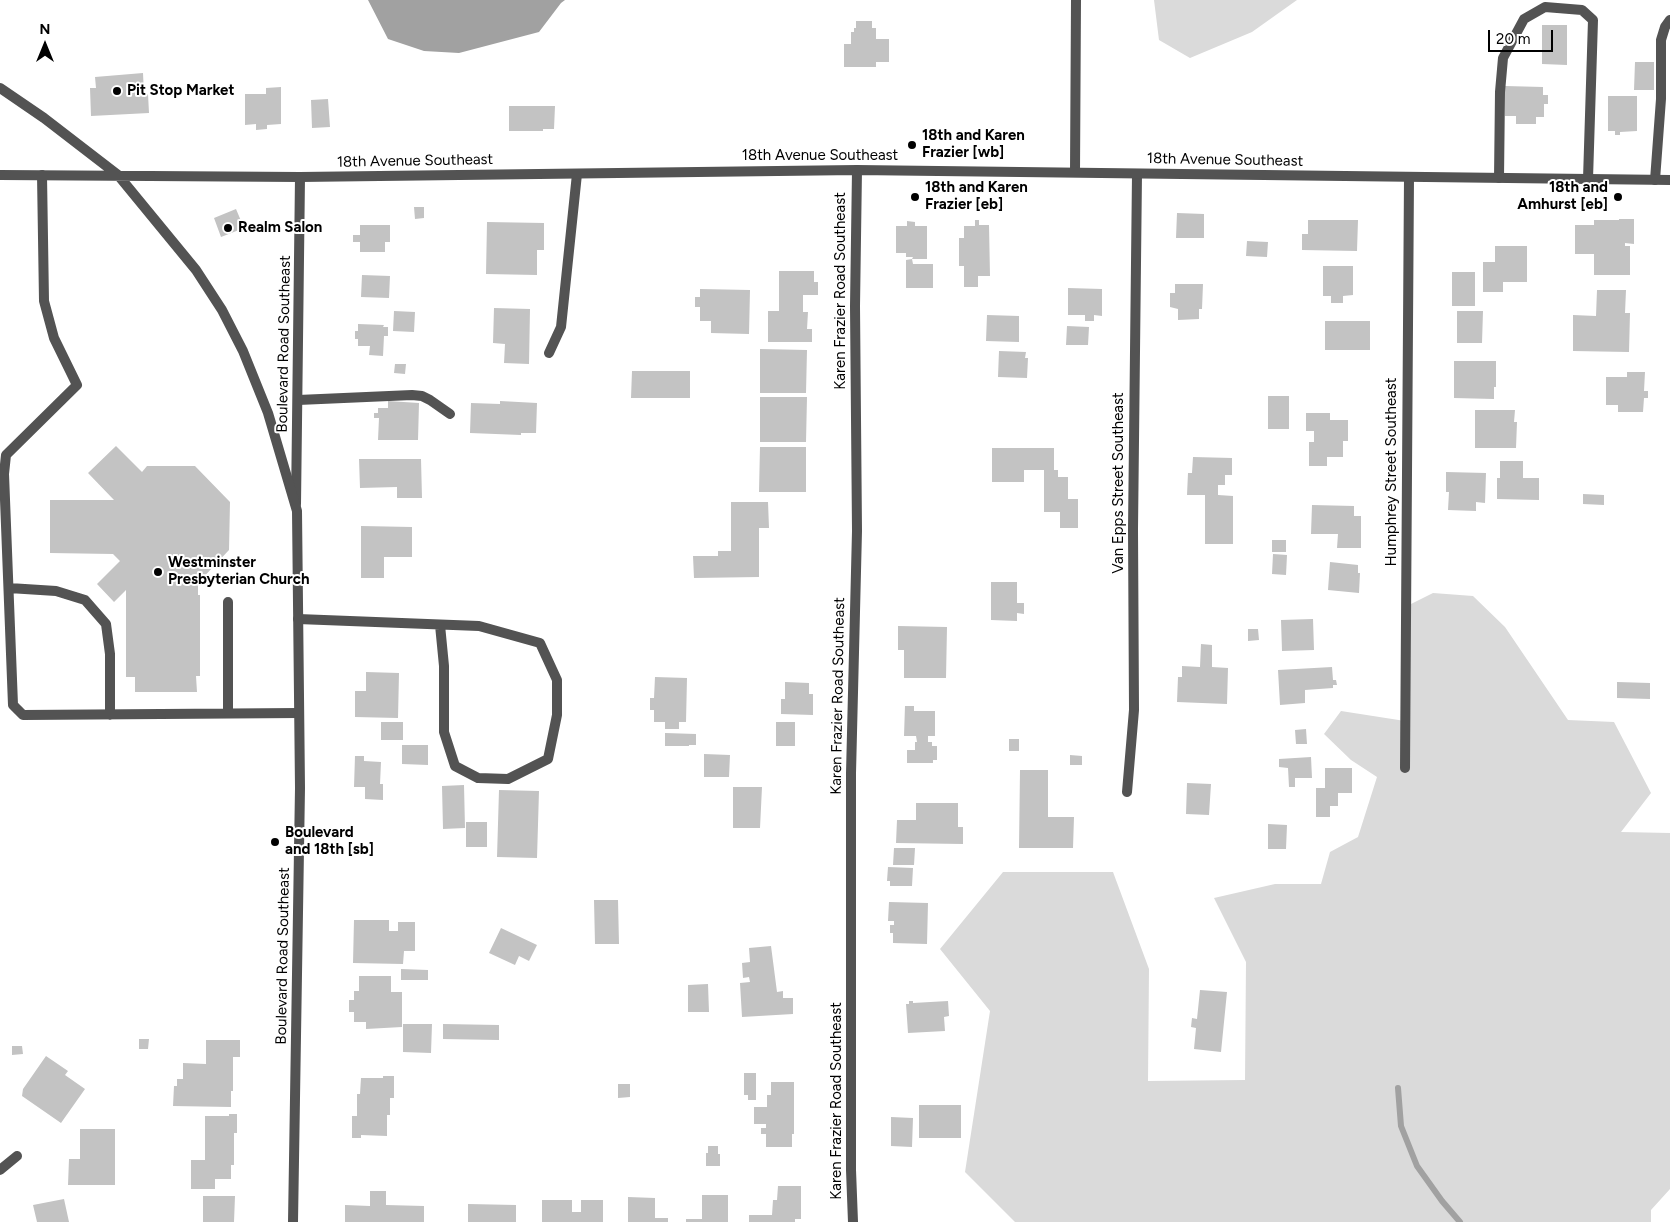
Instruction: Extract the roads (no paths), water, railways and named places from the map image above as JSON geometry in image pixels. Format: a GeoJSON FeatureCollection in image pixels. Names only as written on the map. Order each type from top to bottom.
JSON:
{"type":"FeatureCollection","features":[{"type":"Feature","properties":{"kind":"street"},"geometry":{"type":"LineString","coordinates":[[1076,0],[1076,172]]}},
{"type":"Feature","properties":{"kind":"street"},"geometry":{"type":"LineString","coordinates":[[1499,178],[1500,92],[1503,58],[1524,19],[1545,7],[1582,10],[1592,20],[1588,179]]}},
{"type":"Feature","properties":{"kind":"street"},"geometry":{"type":"LineString","coordinates":[[1655,180],[1661,99],[1661,40],[1665,27],[1670,20]]}},
{"type":"Feature","properties":{"kind":"street","name":"Boulevard Road Southeast"},"geometry":{"type":"LineString","coordinates":[[0,88],[44,118],[118,176],[196,270],[222,310],[243,351],[268,413],[296,511]]}},
{"type":"Feature","properties":{"kind":"street","name":"18th Avenue Southeast"},"geometry":{"type":"LineString","coordinates":[[0,175],[300,177],[857,170],[1670,180]]}},
{"type":"Feature","properties":{"kind":"street","name":"Karen Frazier Road Southeast"},"geometry":{"type":"LineString","coordinates":[[853,1222],[851,1160],[851,773],[857,531],[855,306],[857,170]]}},
{"type":"Feature","properties":{"kind":"street"},"geometry":{"type":"LineString","coordinates":[[549,353],[561,328],[577,174]]}},
{"type":"Feature","properties":{"kind":"street","name":"Van Epps Street Southeast"},"geometry":{"type":"LineString","coordinates":[[1127,792],[1134,710],[1133,529],[1137,174]]}},
{"type":"Feature","properties":{"kind":"street"},"geometry":{"type":"LineString","coordinates":[[42,175],[44,301],[54,338],[77,385],[6,455],[4,474],[13,705],[23,716],[300,713]]}},
{"type":"Feature","properties":{"kind":"street","name":"Humphrey Street Southeast"},"geometry":{"type":"LineString","coordinates":[[1405,768],[1408,176]]}},
{"type":"Feature","properties":{"kind":"street","name":"Boulevard Road Southeast"},"geometry":{"type":"LineString","coordinates":[[293,1222],[300,788],[296,511],[300,177]]}},
{"type":"Feature","properties":{"kind":"street"},"geometry":{"type":"LineString","coordinates":[[298,400],[412,395],[422,396],[450,414]]}},
{"type":"Feature","properties":{"kind":"street"},"geometry":{"type":"LineString","coordinates":[[9,588],[56,591],[85,600],[106,624],[110,654],[110,715]]}},
{"type":"Feature","properties":{"kind":"street"},"geometry":{"type":"LineString","coordinates":[[228,602],[228,713]]}},
{"type":"Feature","properties":{"kind":"street"},"geometry":{"type":"LineString","coordinates":[[298,619],[440,624],[479,626],[540,642],[557,680],[557,715],[548,759],[508,779],[478,778],[455,766],[444,732],[444,666],[440,624]]}},
{"type":"Feature","properties":{"kind":"street"},"geometry":{"type":"LineString","coordinates":[[0,1170],[17,1156]]}},
{"type":"Feature","properties":{"kind":"waterway"},"geometry":{"type":"LineString","coordinates":[[1398,1088],[1401,1126],[1417,1166],[1460,1222]]}},
{"type":"Feature","properties":{"kind":"place","name":"Pit Stop Market"},"geometry":{"type":"Point","coordinates":[117,91]}},
{"type":"Feature","properties":{"kind":"place","name":"18th and Karen Frazier [wb]"},"geometry":{"type":"Point","coordinates":[912,145]}},
{"type":"Feature","properties":{"kind":"place","name":"18th and Karen Frazier [eb]"},"geometry":{"type":"Point","coordinates":[915,197]}},
{"type":"Feature","properties":{"kind":"place","name":"18th and Amhurst [eb]"},"geometry":{"type":"Point","coordinates":[1618,197]}},
{"type":"Feature","properties":{"kind":"place","name":"Realm Salon"},"geometry":{"type":"Point","coordinates":[228,228]}},
{"type":"Feature","properties":{"kind":"place","name":"Westminster Presbyterian Church"},"geometry":{"type":"Point","coordinates":[158,572]}},
{"type":"Feature","properties":{"kind":"place","name":"Boulevard and 18th [sb]"},"geometry":{"type":"Point","coordinates":[275,842]}}]}
